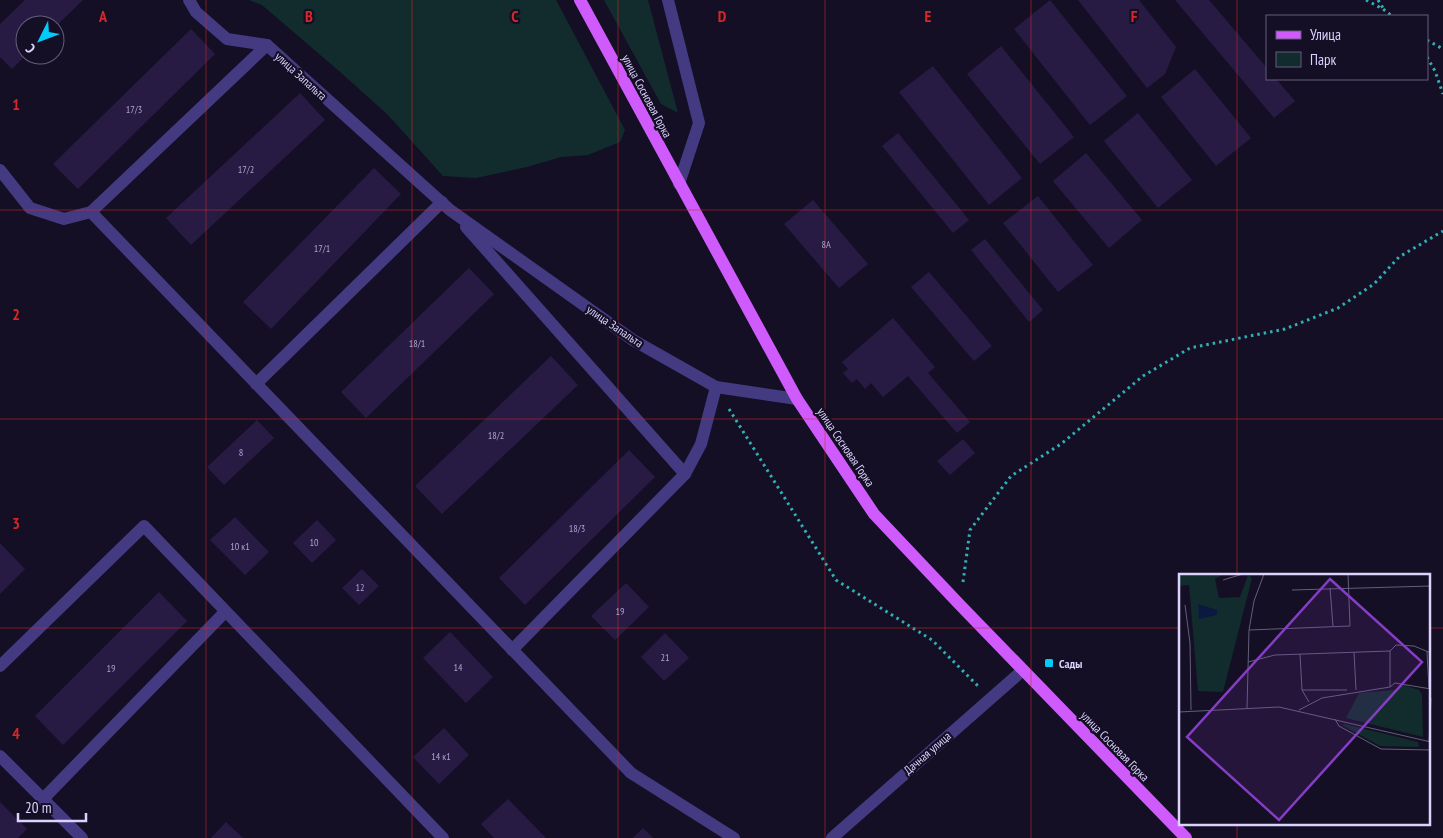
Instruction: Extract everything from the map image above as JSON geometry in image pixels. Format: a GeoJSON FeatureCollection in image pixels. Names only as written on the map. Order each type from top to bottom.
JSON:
{"type":"FeatureCollection","features":[{"type":"Feature","properties":{"kind":"main road","name":"улица Сосновая Горка"},"geometry":{"type":"LineString","coordinates":[[580,0],[797,399],[874,514],[1146,799],[1186,838]]}},
{"type":"Feature","properties":{"kind":"street","name":"улица Запальта"},"geometry":{"type":"LineString","coordinates":[[189,0],[196,12],[228,39],[267,45],[446,206],[685,474]]}},
{"type":"Feature","properties":{"kind":"street"},"geometry":{"type":"LineString","coordinates":[[668,0],[699,123],[679,184]]}},
{"type":"Feature","properties":{"kind":"street"},"geometry":{"type":"LineString","coordinates":[[0,170],[30,208],[64,219],[91,212],[267,45]]}},
{"type":"Feature","properties":{"kind":"street","name":"улица Запальта"},"geometry":{"type":"LineString","coordinates":[[446,206],[633,340],[716,388],[797,399]]}},
{"type":"Feature","properties":{"kind":"street"},"geometry":{"type":"LineString","coordinates":[[256,384],[446,206]]}},
{"type":"Feature","properties":{"kind":"street"},"geometry":{"type":"LineString","coordinates":[[91,212],[631,773],[734,838]]}},
{"type":"Feature","properties":{"kind":"street"},"geometry":{"type":"LineString","coordinates":[[512,650],[685,474],[701,444],[716,388]]}},
{"type":"Feature","properties":{"kind":"street"},"geometry":{"type":"LineString","coordinates":[[0,666],[144,526],[443,838]]}},
{"type":"Feature","properties":{"kind":"street"},"geometry":{"type":"LineString","coordinates":[[43,799],[225,612]]}},
{"type":"Feature","properties":{"kind":"street","name":"Дачная улица"},"geometry":{"type":"LineString","coordinates":[[832,838],[1024,670]]}},
{"type":"Feature","properties":{"kind":"street"},"geometry":{"type":"LineString","coordinates":[[0,756],[82,838]]}},
{"type":"Feature","properties":{"kind":"path"},"geometry":{"type":"LineString","coordinates":[[1366,0],[1391,15]]}},
{"type":"Feature","properties":{"kind":"path"},"geometry":{"type":"LineString","coordinates":[[1378,0],[1383,9]]}},
{"type":"Feature","properties":{"kind":"path"},"geometry":{"type":"LineString","coordinates":[[1428,41],[1443,49]]}},
{"type":"Feature","properties":{"kind":"path"},"geometry":{"type":"LineString","coordinates":[[1428,59],[1435,71],[1443,94]]}},
{"type":"Feature","properties":{"kind":"path"},"geometry":{"type":"LineString","coordinates":[[960,605],[970,530],[1011,476],[1061,444],[1143,376],[1190,348],[1286,329],[1338,308],[1374,284],[1399,256],[1443,231]]}},
{"type":"Feature","properties":{"kind":"path"},"geometry":{"type":"LineString","coordinates":[[716,388],[836,580],[932,640],[990,698]]}},
{"type":"Feature","properties":{"kind":"green space"},"geometry":{"type":"Polygon","coordinates":[[[249,0],[556,0],[625,130],[620,142],[588,155],[561,157],[527,167],[476,178],[443,176],[388,115],[262,5],[249,0]]]}},
{"type":"Feature","properties":{"kind":"green space"},"geometry":{"type":"Polygon","coordinates":[[[604,0],[648,0],[678,113],[661,104],[604,0]]]}},
{"type":"Feature","properties":{"kind":"building"},"geometry":{"type":"Polygon","coordinates":[[[25,0],[83,0],[65,17],[65,15],[15,15],[16,65],[12,69],[0,57],[0,24],[25,0]]]}},
{"type":"Feature","properties":{"kind":"building"},"geometry":{"type":"Polygon","coordinates":[[[1050,0],[1127,96],[1090,125],[1014,29],[1050,0]]]}},
{"type":"Feature","properties":{"kind":"building"},"geometry":{"type":"Polygon","coordinates":[[[1078,0],[1139,0],[1176,47],[1165,74],[1147,88],[1078,0]]]}},
{"type":"Feature","properties":{"kind":"building"},"geometry":{"type":"Polygon","coordinates":[[[1175,0],[1209,0],[1266,67],[1266,80],[1277,80],[1295,101],[1274,118],[1175,0]]]}},
{"type":"Feature","properties":{"kind":"building"},"geometry":{"type":"Polygon","coordinates":[[[191,29],[215,54],[78,189],[53,164],[191,29]]]}},
{"type":"Feature","properties":{"kind":"building"},"geometry":{"type":"Polygon","coordinates":[[[1001,46],[1074,137],[1040,164],[967,74],[1001,46]]]}},
{"type":"Feature","properties":{"kind":"building"},"geometry":{"type":"Polygon","coordinates":[[[933,66],[1022,178],[989,205],[899,92],[933,66]]]}},
{"type":"Feature","properties":{"kind":"building"},"geometry":{"type":"Polygon","coordinates":[[[1195,69],[1251,138],[1216,166],[1161,97],[1195,69]]]}},
{"type":"Feature","properties":{"kind":"building"},"geometry":{"type":"Polygon","coordinates":[[[300,93],[325,120],[191,245],[166,218],[300,93]]]}},
{"type":"Feature","properties":{"kind":"building"},"geometry":{"type":"Polygon","coordinates":[[[1138,113],[1192,180],[1158,208],[1104,141],[1138,113]]]}},
{"type":"Feature","properties":{"kind":"building"},"geometry":{"type":"Polygon","coordinates":[[[898,133],[969,220],[953,233],[882,146],[898,133]]]}},
{"type":"Feature","properties":{"kind":"building"},"geometry":{"type":"Polygon","coordinates":[[[1086,153],[1142,220],[1109,248],[1053,181],[1086,153]]]}},
{"type":"Feature","properties":{"kind":"building"},"geometry":{"type":"Polygon","coordinates":[[[374,168],[401,194],[271,329],[243,302],[374,168]]]}},
{"type":"Feature","properties":{"kind":"building"},"geometry":{"type":"Polygon","coordinates":[[[1038,196],[1093,265],[1058,292],[1003,223],[1038,196]]]}},
{"type":"Feature","properties":{"kind":"building"},"geometry":{"type":"Polygon","coordinates":[[[813,200],[868,264],[839,288],[784,224],[813,200]]]}},
{"type":"Feature","properties":{"kind":"building"},"geometry":{"type":"Polygon","coordinates":[[[985,239],[1043,310],[1029,322],[971,250],[985,239]]]}},
{"type":"Feature","properties":{"kind":"building"},"geometry":{"type":"Polygon","coordinates":[[[469,268],[494,294],[366,418],[341,392],[469,268]]]}},
{"type":"Feature","properties":{"kind":"building"},"geometry":{"type":"Polygon","coordinates":[[[929,272],[992,346],[974,361],[911,287],[929,272]]]}},
{"type":"Feature","properties":{"kind":"building"},"geometry":{"type":"Polygon","coordinates":[[[893,318],[935,367],[928,373],[970,422],[957,433],[908,376],[883,397],[871,383],[865,389],[857,379],[852,383],[843,373],[848,369],[842,362],[893,318]]]}},
{"type":"Feature","properties":{"kind":"building"},"geometry":{"type":"Polygon","coordinates":[[[551,356],[578,385],[442,514],[415,486],[551,356]]]}},
{"type":"Feature","properties":{"kind":"building"},"geometry":{"type":"Polygon","coordinates":[[[257,420],[274,438],[224,485],[207,467],[257,420]]]}},
{"type":"Feature","properties":{"kind":"building"},"geometry":{"type":"Polygon","coordinates":[[[963,439],[975,453],[950,475],[937,461],[963,439]]]}},
{"type":"Feature","properties":{"kind":"building"},"geometry":{"type":"Polygon","coordinates":[[[629,450],[655,477],[525,605],[499,578],[629,450]]]}},
{"type":"Feature","properties":{"kind":"building"},"geometry":{"type":"Polygon","coordinates":[[[235,517],[269,552],[245,575],[210,540],[235,517]]]}},
{"type":"Feature","properties":{"kind":"building"},"geometry":{"type":"Polygon","coordinates":[[[317,520],[336,540],[312,563],[293,543],[317,520]]]}},
{"type":"Feature","properties":{"kind":"building"},"geometry":{"type":"Polygon","coordinates":[[[0,543],[25,569],[0,594],[0,543]]]}},
{"type":"Feature","properties":{"kind":"building"},"geometry":{"type":"Polygon","coordinates":[[[362,569],[379,586],[359,605],[342,588],[362,569]]]}},
{"type":"Feature","properties":{"kind":"building"},"geometry":{"type":"Polygon","coordinates":[[[626,583],[649,607],[615,640],[591,616],[626,583]]]}},
{"type":"Feature","properties":{"kind":"building"},"geometry":{"type":"Polygon","coordinates":[[[159,592],[187,621],[63,745],[35,716],[159,592]]]}},
{"type":"Feature","properties":{"kind":"building"},"geometry":{"type":"Polygon","coordinates":[[[450,632],[493,677],[466,703],[423,658],[450,632]]]}},
{"type":"Feature","properties":{"kind":"building"},"geometry":{"type":"Polygon","coordinates":[[[665,633],[689,658],[664,681],[641,657],[665,633]]]}},
{"type":"Feature","properties":{"kind":"building"},"geometry":{"type":"Polygon","coordinates":[[[444,728],[469,755],[439,784],[413,757],[444,728]]]}},
{"type":"Feature","properties":{"kind":"building"},"geometry":{"type":"Polygon","coordinates":[[[508,799],[546,838],[494,838],[481,824],[508,799]]]}},
{"type":"Feature","properties":{"kind":"building"},"geometry":{"type":"Polygon","coordinates":[[[0,802],[27,829],[18,838],[0,838],[0,802]]]}},
{"type":"Feature","properties":{"kind":"building"},"geometry":{"type":"Polygon","coordinates":[[[226,822],[243,838],[211,838],[226,822]]]}},
{"type":"Feature","properties":{"kind":"building"},"geometry":{"type":"Polygon","coordinates":[[[643,828],[653,838],[633,838],[643,828]]]}},
{"type":"Feature","properties":{"kind":"place","name":"Сады"},"geometry":{"type":"Point","coordinates":[1049,663]}}]}
